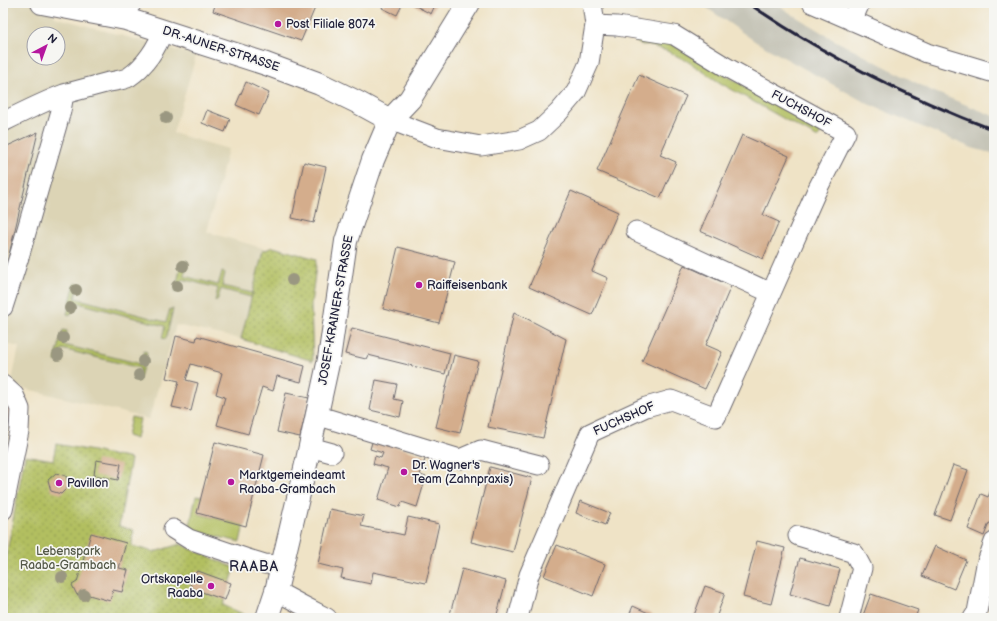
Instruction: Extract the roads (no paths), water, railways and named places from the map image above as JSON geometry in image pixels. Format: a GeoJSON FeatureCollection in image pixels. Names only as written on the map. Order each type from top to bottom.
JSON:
{"type":"FeatureCollection","features":[{"type":"Feature","properties":{"kind":"main road","name":"JOSEF-KRAINER-STRASSE"},"geometry":{"type":"LineString","coordinates":[[267,618],[282,565],[329,359],[346,241],[373,160],[390,120],[410,99],[469,3]]}},
{"type":"Feature","properties":{"kind":"main road","name":"DR.-AUNER-STRASSE"},"geometry":{"type":"LineString","coordinates":[[56,4],[129,11],[163,30],[314,81],[390,120]]}},
{"type":"Feature","properties":{"kind":"street"},"geometry":{"type":"LineString","coordinates":[[390,120],[437,138],[481,146],[519,140],[539,131],[559,112],[576,92],[589,63],[595,25],[592,3]]}},
{"type":"Feature","properties":{"kind":"street"},"geometry":{"type":"LineString","coordinates":[[812,3],[927,52],[994,73]]}},
{"type":"Feature","properties":{"kind":"street"},"geometry":{"type":"LineString","coordinates":[[852,21],[860,3]]}},
{"type":"Feature","properties":{"kind":"street","name":"FUCHSHOF"},"geometry":{"type":"LineString","coordinates":[[518,618],[529,575],[590,432],[646,407],[671,400],[716,417],[816,192],[846,133],[773,94],[674,35],[617,26],[595,25]]}},
{"type":"Feature","properties":{"kind":"street"},"geometry":{"type":"LineString","coordinates":[[3,122],[38,104],[64,94],[128,78],[142,66],[158,44],[163,30]]}},
{"type":"Feature","properties":{"kind":"street"},"geometry":{"type":"LineString","coordinates":[[3,307],[59,118],[64,94]]}},
{"type":"Feature","properties":{"kind":"street"},"geometry":{"type":"LineString","coordinates":[[636,231],[771,293]]}},
{"type":"Feature","properties":{"kind":"street"},"geometry":{"type":"LineString","coordinates":[[3,385],[14,395],[20,409],[19,431],[3,510]]}},
{"type":"Feature","properties":{"kind":"street"},"geometry":{"type":"LineString","coordinates":[[316,415],[460,459],[481,450],[539,465]]}},
{"type":"Feature","properties":{"kind":"street"},"geometry":{"type":"LineString","coordinates":[[310,447],[332,452]]}},
{"type":"Feature","properties":{"kind":"street"},"geometry":{"type":"LineString","coordinates":[[173,529],[189,539],[245,558],[265,564],[282,565]]}},
{"type":"Feature","properties":{"kind":"street"},"geometry":{"type":"LineString","coordinates":[[798,536],[854,553],[862,568],[849,618]]}},
{"type":"Feature","properties":{"kind":"street"},"geometry":{"type":"LineString","coordinates":[[981,614],[986,565],[994,542]]}},
{"type":"Feature","properties":{"kind":"street"},"geometry":{"type":"LineString","coordinates":[[276,590],[327,618]]}},
{"type":"Feature","properties":{"kind":"railway"},"geometry":{"type":"LineString","coordinates":[[748,3],[807,41],[867,74],[930,104],[994,130]]}},
{"type":"Feature","properties":{"kind":"place","name":"Post Filiale 8074"},"geometry":{"type":"Point","coordinates":[278,24]}},
{"type":"Feature","properties":{"kind":"place","name":"Raiffeisenbank"},"geometry":{"type":"Point","coordinates":[419,285]}},
{"type":"Feature","properties":{"kind":"place","name":"Dr. Wagner's Team (Zahnpraxis)"},"geometry":{"type":"Point","coordinates":[404,472]}},
{"type":"Feature","properties":{"kind":"place","name":"Marktgemeindeamt Raaba-Grambach"},"geometry":{"type":"Point","coordinates":[231,482]}},
{"type":"Feature","properties":{"kind":"place","name":"Pavillon"},"geometry":{"type":"Point","coordinates":[59,483]}},
{"type":"Feature","properties":{"kind":"place","name":"Ortskapelle Raaba"},"geometry":{"type":"Point","coordinates":[211,586]}},
{"type":"Feature","properties":{"kind":"district","name":"RAABA"},"geometry":{"type":"Point","coordinates":[254,566]}},
{"type":"Feature","properties":{"kind":"park label","name":"Lebenspark Raaba-Grambach"},"geometry":{"type":"Point","coordinates":[68,558]}}]}
